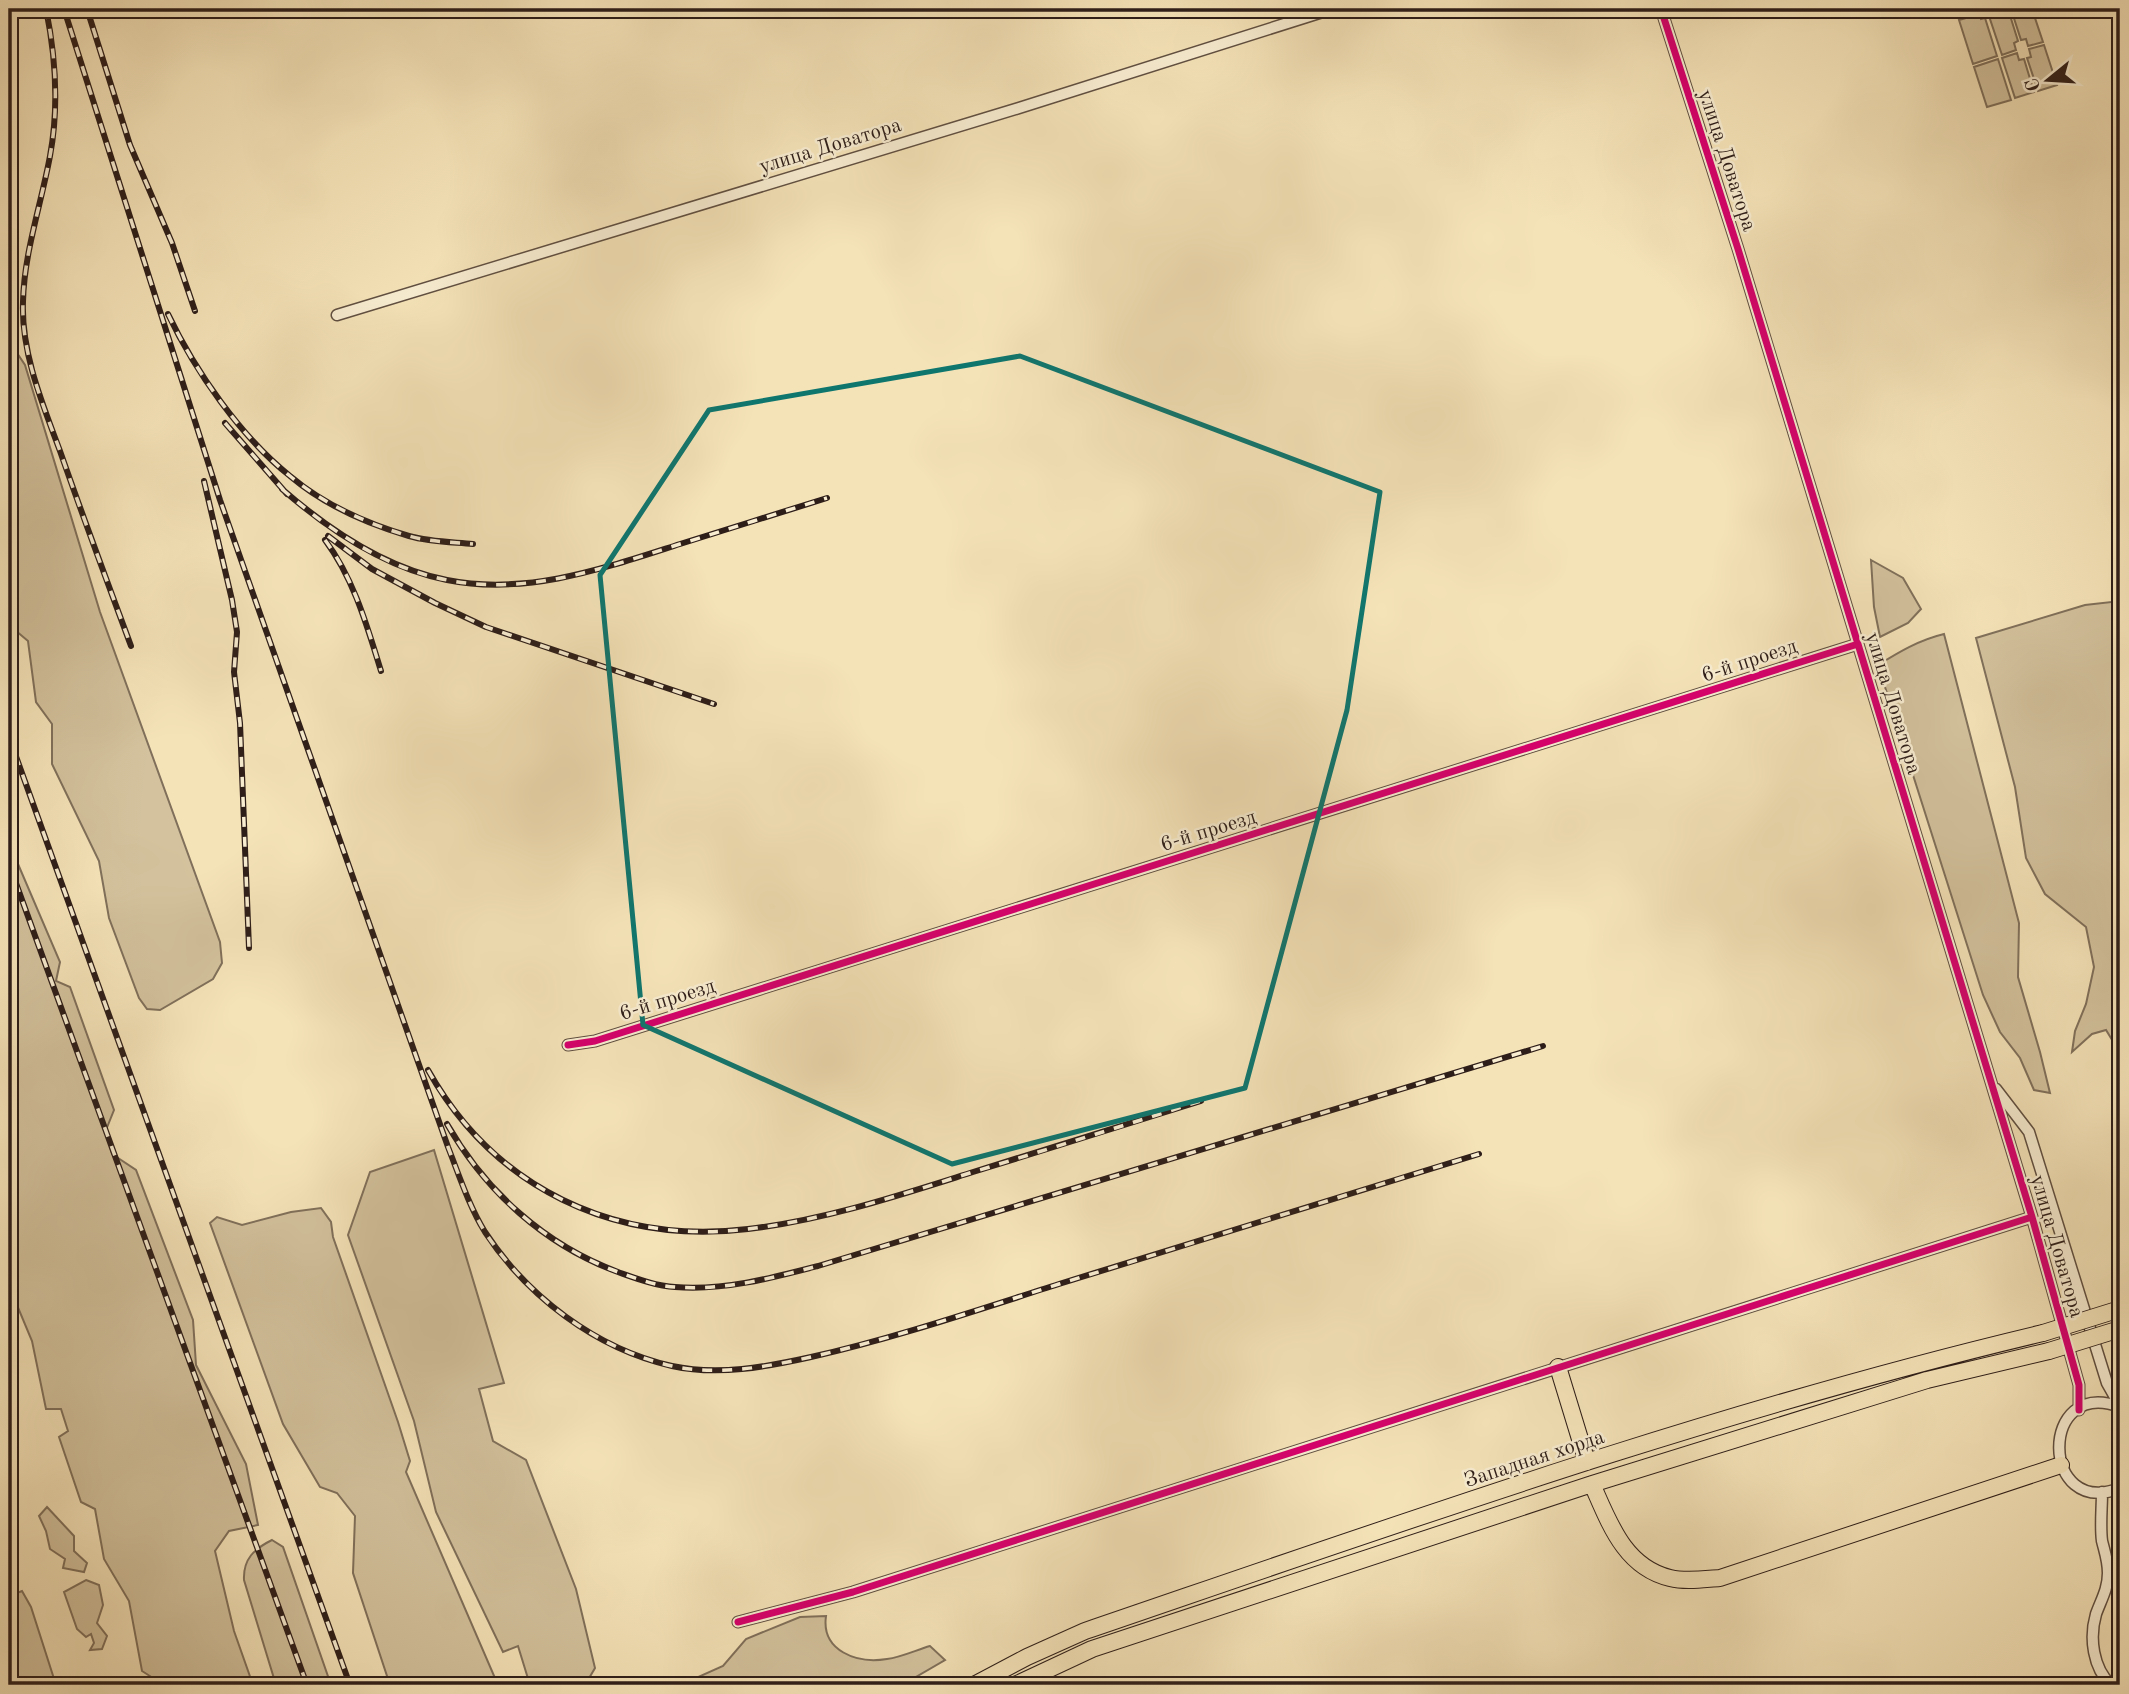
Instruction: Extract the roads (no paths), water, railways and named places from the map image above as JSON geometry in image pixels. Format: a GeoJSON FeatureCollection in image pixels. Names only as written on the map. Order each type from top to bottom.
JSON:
{"type":"FeatureCollection","features":[{"type":"Feature","properties":{"kind":"highway","name":"Западная хорда"},"geometry":{"type":"LineString","coordinates":[[974,1685],[1085,1631],[1587,1462],[1921,1362],[2043,1333],[2120,1309]]}},
{"type":"Feature","properties":{"kind":"highway","name":"Западная хорда"},"geometry":{"type":"LineString","coordinates":[[1015,1685],[1093,1649],[1592,1484],[1927,1380],[2049,1351],[2120,1329]]}},
{"type":"Feature","properties":{"kind":"highway"},"geometry":{"type":"LineString","coordinates":[[1558,1367],[1587,1462]]}},
{"type":"Feature","properties":{"kind":"highway"},"geometry":{"type":"LineString","coordinates":[[1592,1484],[1614,1534],[1629,1554],[1649,1570],[1670,1578],[1692,1580],[1720,1578],[2061,1465]]}},
{"type":"Feature","properties":{"kind":"street","name":"улица Доватора"},"geometry":{"type":"LineString","coordinates":[[337,315],[1019,108],[1332,9]]}},
{"type":"Feature","properties":{"kind":"street","name":"улица Доватора"},"geometry":{"type":"LineString","coordinates":[[1661,9],[1741,260],[2032,1217],[2079,1385],[2079,1410]]}},
{"type":"Feature","properties":{"kind":"street","name":"6-й проезд"},"geometry":{"type":"LineString","coordinates":[[568,1045],[608,1037],[1858,644]]}},
{"type":"Feature","properties":{"kind":"street","name":"улица Доватора"},"geometry":{"type":"LineString","coordinates":[[1992,1084],[2029,1132],[2107,1384],[2120,1407]]}},
{"type":"Feature","properties":{"kind":"street"},"geometry":{"type":"LineString","coordinates":[[738,1622],[843,1595],[2032,1217]]}},
{"type":"Feature","properties":{"kind":"street"},"geometry":{"type":"LineString","coordinates":[[2120,1407],[2096,1404],[2079,1410],[2066,1422],[2059,1438],[2061,1465],[2074,1483],[2087,1490],[2102,1492],[2120,1488]]}},
{"type":"Feature","properties":{"kind":"street"},"geometry":{"type":"LineString","coordinates":[[2102,1492],[2102,1540],[2108,1561],[2108,1581],[2096,1616],[2093,1640],[2097,1666],[2102,1677],[2111,1685]]}},
{"type":"Feature","properties":{"kind":"railway"},"geometry":{"type":"LineString","coordinates":[[46,9],[54,64],[55,119],[50,156],[26,265],[23,321],[29,359],[40,397],[131,646]]}},
{"type":"Feature","properties":{"kind":"railway"},"geometry":{"type":"LineString","coordinates":[[64,9],[220,500],[448,1147],[469,1201],[485,1232],[521,1278],[566,1317],[617,1347],[672,1366],[707,1370],[759,1367],[811,1357],[905,1332],[1479,1154]]}},
{"type":"Feature","properties":{"kind":"railway"},"geometry":{"type":"LineString","coordinates":[[87,9],[130,145],[172,243],[195,311]]}},
{"type":"Feature","properties":{"kind":"railway"},"geometry":{"type":"LineString","coordinates":[[168,314],[192,358],[237,423],[272,460],[303,486],[347,512],[393,531],[425,540],[473,544]]}},
{"type":"Feature","properties":{"kind":"railway"},"geometry":{"type":"LineString","coordinates":[[225,423],[287,494]]}},
{"type":"Feature","properties":{"kind":"railway"},"geometry":{"type":"LineString","coordinates":[[204,481],[237,632],[234,672],[240,723],[249,948]]}},
{"type":"Feature","properties":{"kind":"railway"},"geometry":{"type":"LineString","coordinates":[[282,489],[339,533],[380,557],[424,574],[477,584],[536,582],[594,570],[827,498]]}},
{"type":"Feature","properties":{"kind":"railway"},"geometry":{"type":"LineString","coordinates":[[328,536],[372,569],[486,627],[714,704]]}},
{"type":"Feature","properties":{"kind":"railway"},"geometry":{"type":"LineString","coordinates":[[325,540],[352,587],[381,671]]}},
{"type":"Feature","properties":{"kind":"railway"},"geometry":{"type":"LineString","coordinates":[[9,737],[350,1685]]}},
{"type":"Feature","properties":{"kind":"railway"},"geometry":{"type":"LineString","coordinates":[[9,864],[307,1685]]}},
{"type":"Feature","properties":{"kind":"railway"},"geometry":{"type":"LineString","coordinates":[[447,1124],[480,1172],[499,1194],[542,1231],[566,1247],[618,1272],[660,1285],[711,1287],[765,1279],[818,1266],[1543,1046]]}},
{"type":"Feature","properties":{"kind":"railway"},"geometry":{"type":"LineString","coordinates":[[428,1070],[455,1111],[487,1147],[523,1176],[562,1200],[605,1217],[651,1228],[698,1232],[777,1225],[862,1206],[1201,1101]]}}]}
